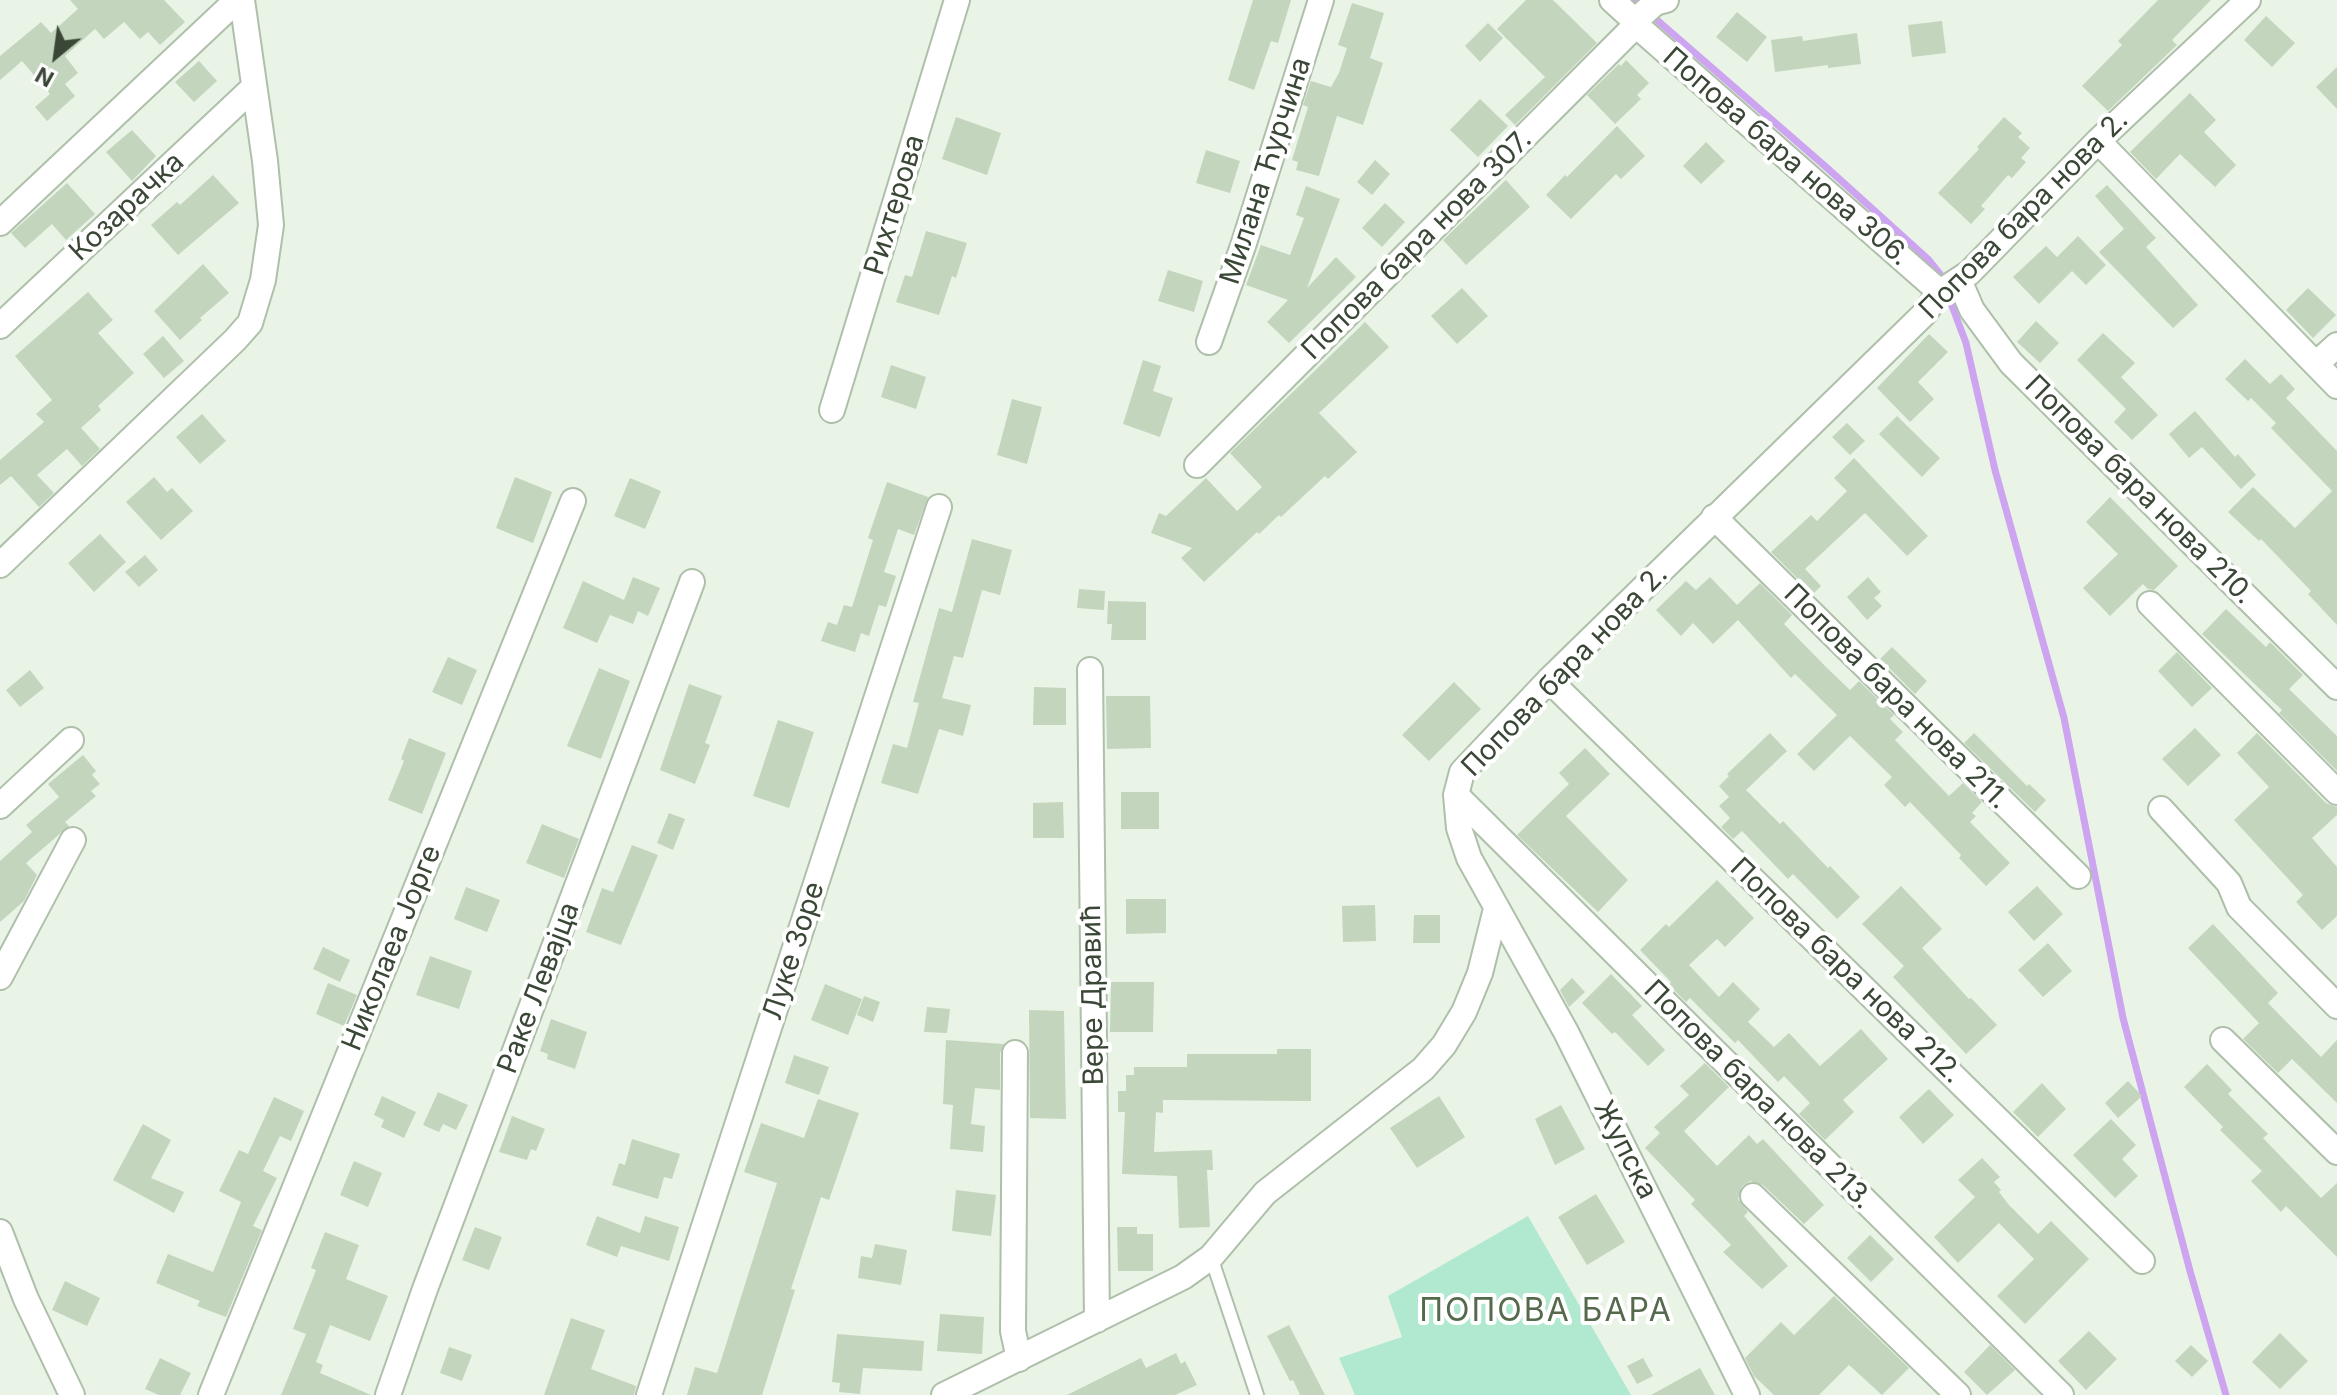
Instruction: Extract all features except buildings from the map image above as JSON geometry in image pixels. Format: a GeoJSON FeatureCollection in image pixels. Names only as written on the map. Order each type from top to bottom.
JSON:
{"type":"FeatureCollection","features":[{"type":"Feature","properties":{"kind":"street"},"geometry":{"type":"LineString","coordinates":[[0,565],[250,323],[263,280],[271,225],[265,161],[240,0]]}},
{"type":"Feature","properties":{"kind":"street"},"geometry":{"type":"LineString","coordinates":[[0,223],[240,0]]}},
{"type":"Feature","properties":{"kind":"street","name":"Рихтерова"},"geometry":{"type":"LineString","coordinates":[[832,410],[957,0]]}},
{"type":"Feature","properties":{"kind":"street","name":"Милана Ћурчина"},"geometry":{"type":"LineString","coordinates":[[1209,342],[1243,246],[1321,0]]}},
{"type":"Feature","properties":{"kind":"street","name":"Попова бара нова 306."},"geometry":{"type":"LineString","coordinates":[[1612,0],[1949,286]]}},
{"type":"Feature","properties":{"kind":"street","name":"Попова бара нова 2."},"geometry":{"type":"LineString","coordinates":[[1496,909],[1469,858],[1459,828],[1456,795],[1462,772],[1549,680],[1924,314],[1949,286],[1969,273],[2098,141],[2248,0]]}},
{"type":"Feature","properties":{"kind":"street"},"geometry":{"type":"LineString","coordinates":[[1636,22],[1660,1]]}},
{"type":"Feature","properties":{"kind":"street","name":"Попова бара нова 307."},"geometry":{"type":"LineString","coordinates":[[1197,465],[1636,22]]}},
{"type":"Feature","properties":{"kind":"street","name":"Козарачка"},"geometry":{"type":"LineString","coordinates":[[0,326],[254,87]]}},
{"type":"Feature","properties":{"kind":"street"},"geometry":{"type":"LineString","coordinates":[[2098,141],[2337,386]]}},
{"type":"Feature","properties":{"kind":"street","name":"Попова бара нова 210."},"geometry":{"type":"LineString","coordinates":[[1949,286],[1972,310],[2011,363],[2337,687]]}},
{"type":"Feature","properties":{"kind":"street"},"geometry":{"type":"LineString","coordinates":[[2316,364],[2337,345]]}},
{"type":"Feature","properties":{"kind":"street","name":"Николаеа Јорге"},"geometry":{"type":"LineString","coordinates":[[211,1395],[573,501]]}},
{"type":"Feature","properties":{"kind":"street","name":"Луке Зоре"},"geometry":{"type":"LineString","coordinates":[[649,1395],[939,507]]}},
{"type":"Feature","properties":{"kind":"street","name":"Попова бара нова 211."},"geometry":{"type":"LineString","coordinates":[[1714,517],[2078,876]]}},
{"type":"Feature","properties":{"kind":"street","name":"Раке Левајца"},"geometry":{"type":"LineString","coordinates":[[388,1395],[425,1289],[692,582]]}},
{"type":"Feature","properties":{"kind":"street"},"geometry":{"type":"LineString","coordinates":[[2150,604],[2337,792]]}},
{"type":"Feature","properties":{"kind":"street","name":"Вере Дравић"},"geometry":{"type":"LineString","coordinates":[[1090,670],[1097,1320]]}},
{"type":"Feature","properties":{"kind":"street","name":"Попова бара нова 212."},"geometry":{"type":"LineString","coordinates":[[1549,680],[2142,1261]]}},
{"type":"Feature","properties":{"kind":"street"},"geometry":{"type":"LineString","coordinates":[[0,806],[71,740]]}},
{"type":"Feature","properties":{"kind":"street","name":"Попова бара нова 213."},"geometry":{"type":"LineString","coordinates":[[1456,795],[2061,1395]]}},
{"type":"Feature","properties":{"kind":"street"},"geometry":{"type":"LineString","coordinates":[[2161,809],[2229,883],[2239,907],[2337,1006]]}},
{"type":"Feature","properties":{"kind":"street"},"geometry":{"type":"LineString","coordinates":[[0,977],[73,840]]}},
{"type":"Feature","properties":{"kind":"street"},"geometry":{"type":"LineString","coordinates":[[944,1395],[1183,1277],[1211,1257],[1265,1193],[1423,1069],[1444,1045],[1464,1012],[1480,973],[1496,909]]}},
{"type":"Feature","properties":{"kind":"street","name":"Жупска"},"geometry":{"type":"LineString","coordinates":[[1496,909],[1566,1032],[1747,1395]]}},
{"type":"Feature","properties":{"kind":"street"},"geometry":{"type":"LineString","coordinates":[[2223,1040],[2337,1152]]}},
{"type":"Feature","properties":{"kind":"street"},"geometry":{"type":"LineString","coordinates":[[1015,1053],[1013,1331],[1019,1359]]}},
{"type":"Feature","properties":{"kind":"street"},"geometry":{"type":"LineString","coordinates":[[1753,1196],[1958,1395]]}},
{"type":"Feature","properties":{"kind":"street"},"geometry":{"type":"LineString","coordinates":[[0,1232],[26,1299],[72,1395]]}},
{"type":"Feature","properties":{"kind":"lane"},"geometry":{"type":"LineString","coordinates":[[1211,1257],[1257,1395]]}},
{"type":"Feature","properties":{"kind":"green space"},"geometry":{"type":"Polygon","coordinates":[[[1528,1216],[1631,1395],[1355,1395],[1339,1358],[1402,1337],[1388,1296],[1528,1216]]]}},
{"type":"Feature","properties":{"kind":"waterway"},"geometry":{"type":"LineString","coordinates":[[1634,0],[1826,167],[1928,259],[1940,274],[1966,343],[1995,470],[2064,718],[2123,1018],[2226,1395]]}},
{"type":"Feature","properties":{"kind":"district","name":"ПОПОВА БАРА"},"geometry":{"type":"Point","coordinates":[1546,1311]}}]}
